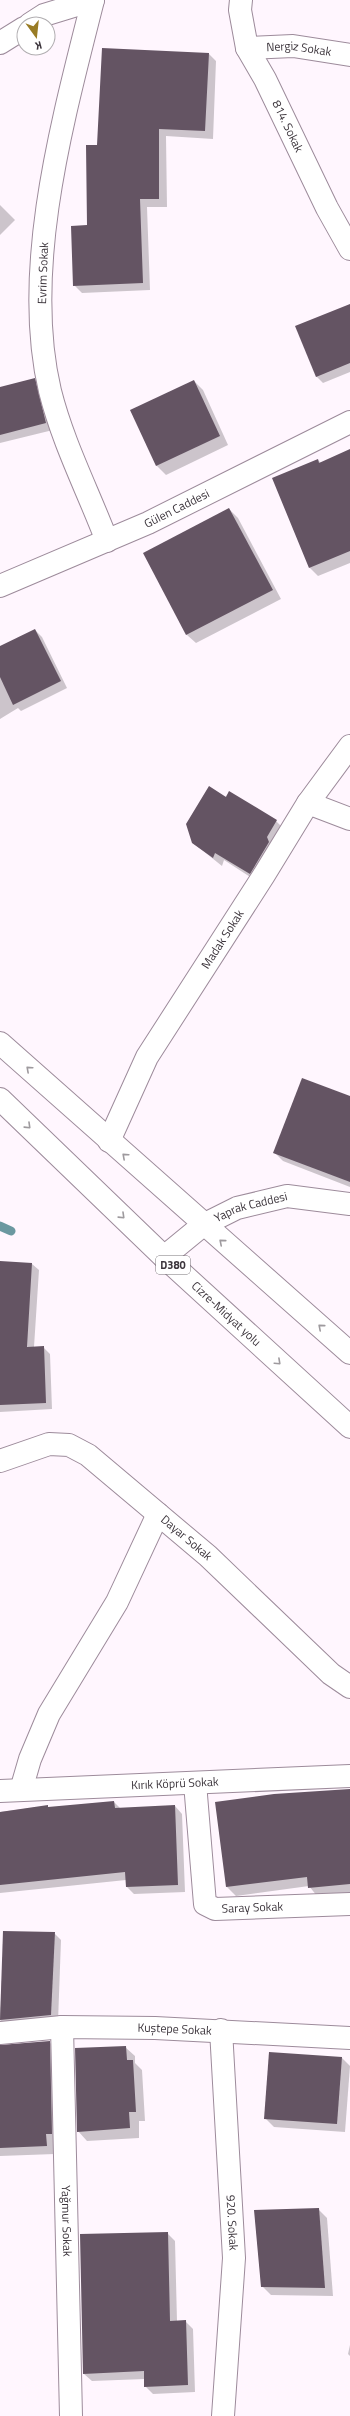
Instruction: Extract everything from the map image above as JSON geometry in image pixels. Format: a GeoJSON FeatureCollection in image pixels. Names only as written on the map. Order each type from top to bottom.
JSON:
{"type":"FeatureCollection","features":[{"type":"Feature","properties":{"kind":"main road"},"geometry":{"type":"LineString","coordinates":[[44,16],[93,0]]}},
{"type":"Feature","properties":{"kind":"main road","name":"Evrim Sokak"},"geometry":{"type":"LineString","coordinates":[[93,0],[59,136],[43,245],[42,331],[50,390],[70,454],[93,505],[107,541]]}},
{"type":"Feature","properties":{"kind":"main road","name":"814. Sokak"},"geometry":{"type":"LineString","coordinates":[[241,0],[240,10],[247,48],[265,79],[327,208],[350,249]]}},
{"type":"Feature","properties":{"kind":"main road"},"geometry":{"type":"LineString","coordinates":[[0,43],[16,33]]}},
{"type":"Feature","properties":{"kind":"main road","name":"Nergiz Sokak"},"geometry":{"type":"LineString","coordinates":[[247,48],[293,46],[350,55]]}},
{"type":"Feature","properties":{"kind":"main road","name":"Gülen Caddesi"},"geometry":{"type":"LineString","coordinates":[[0,586],[148,523],[350,422]]}},
{"type":"Feature","properties":{"kind":"main road","name":"Madak Sokak"},"geometry":{"type":"LineString","coordinates":[[109,1141],[147,1057],[264,875],[308,803],[350,746]]}},
{"type":"Feature","properties":{"kind":"main road"},"geometry":{"type":"LineString","coordinates":[[308,803],[350,819]]}},
{"type":"Feature","properties":{"kind":"main road"},"geometry":{"type":"LineString","coordinates":[[0,1043],[203,1225],[350,1353]]}},
{"type":"Feature","properties":{"kind":"main road","name":"Cizre-Midyat yolu"},"geometry":{"type":"LineString","coordinates":[[0,1098],[164,1257],[350,1427]]}},
{"type":"Feature","properties":{"kind":"main road","name":"Yaprak Caddesi"},"geometry":{"type":"LineString","coordinates":[[164,1257],[203,1225],[237,1208],[287,1196],[350,1204]]}},
{"type":"Feature","properties":{"kind":"main road","name":"Dayar Sokak"},"geometry":{"type":"LineString","coordinates":[[0,1461],[49,1444],[69,1445],[88,1455],[208,1556],[331,1674],[350,1687]]}},
{"type":"Feature","properties":{"kind":"main road"},"geometry":{"type":"LineString","coordinates":[[10,1791],[30,1759],[49,1714],[116,1602],[158,1514]]}},
{"type":"Feature","properties":{"kind":"main road","name":"Kırık Köprü Sokak"},"geometry":{"type":"LineString","coordinates":[[10,1791],[350,1776]]}},
{"type":"Feature","properties":{"kind":"main road","name":"Saray Sokak"},"geometry":{"type":"LineString","coordinates":[[195,1783],[205,1904],[215,1909],[350,1904]]}},
{"type":"Feature","properties":{"kind":"main road","name":"Kuştepe Sokak"},"geometry":{"type":"LineString","coordinates":[[0,2033],[62,2027],[221,2030],[350,2038]]}},
{"type":"Feature","properties":{"kind":"main road","name":"Yağmur Sokak"},"geometry":{"type":"LineString","coordinates":[[62,2027],[71,2416]]}},
{"type":"Feature","properties":{"kind":"main road","name":"920. Sokak"},"geometry":{"type":"LineString","coordinates":[[221,2030],[234,2258],[223,2416]]}},
{"type":"Feature","properties":{"kind":"building"},"geometry":{"type":"Polygon","coordinates":[[[102,48],[209,53],[205,131],[159,129],[159,199],[140,199],[143,283],[73,286],[71,226],[87,225],[86,145],[97,145],[102,48]]]}},
{"type":"Feature","properties":{"kind":"building"},"geometry":{"type":"Polygon","coordinates":[[[350,304],[350,363],[316,377],[295,326],[350,304]]]}},
{"type":"Feature","properties":{"kind":"building"},"geometry":{"type":"Polygon","coordinates":[[[35,378],[46,423],[0,435],[0,387],[35,378]]]}},
{"type":"Feature","properties":{"kind":"building"},"geometry":{"type":"Polygon","coordinates":[[[194,380],[220,436],[156,466],[130,410],[194,380]]]}},
{"type":"Feature","properties":{"kind":"building"},"geometry":{"type":"Polygon","coordinates":[[[350,449],[350,551],[309,568],[272,478],[318,459],[319,463],[350,449]]]}},
{"type":"Feature","properties":{"kind":"building"},"geometry":{"type":"Polygon","coordinates":[[[229,508],[273,590],[186,635],[143,553],[229,508]]]}},
{"type":"Feature","properties":{"kind":"building"},"geometry":{"type":"Polygon","coordinates":[[[35,629],[61,681],[13,705],[0,677],[0,646],[35,629]]]}},
{"type":"Feature","properties":{"kind":"building"},"geometry":{"type":"Polygon","coordinates":[[[209,786],[226,797],[229,791],[277,820],[267,837],[269,842],[250,874],[215,853],[213,858],[192,843],[186,824],[209,786]]]}},
{"type":"Feature","properties":{"kind":"building"},"geometry":{"type":"Polygon","coordinates":[[[302,1078],[350,1096],[350,1182],[273,1153],[302,1078]]]}},
{"type":"Feature","properties":{"kind":"building"},"geometry":{"type":"Polygon","coordinates":[[[0,1261],[32,1263],[27,1347],[44,1346],[46,1403],[0,1405],[0,1261]]]}},
{"type":"Feature","properties":{"kind":"building"},"geometry":{"type":"Polygon","coordinates":[[[350,1789],[350,1884],[308,1888],[307,1877],[226,1887],[215,1802],[274,1794],[350,1789]]]}},
{"type":"Feature","properties":{"kind":"building"},"geometry":{"type":"Polygon","coordinates":[[[114,1801],[115,1808],[175,1805],[178,1885],[126,1887],[125,1872],[0,1885],[0,1812],[48,1805],[48,1807],[114,1801]]]}},
{"type":"Feature","properties":{"kind":"building"},"geometry":{"type":"Polygon","coordinates":[[[3,1931],[55,1932],[51,2015],[0,2020],[3,1931]]]}},
{"type":"Feature","properties":{"kind":"building"},"geometry":{"type":"Polygon","coordinates":[[[50,2041],[52,2134],[46,2134],[47,2146],[0,2148],[0,2045],[50,2041]]]}},
{"type":"Feature","properties":{"kind":"building"},"geometry":{"type":"Polygon","coordinates":[[[126,2046],[127,2060],[133,2060],[136,2112],[129,2112],[130,2128],[77,2132],[75,2048],[126,2046]]]}},
{"type":"Feature","properties":{"kind":"building"},"geometry":{"type":"Polygon","coordinates":[[[269,2052],[342,2057],[337,2124],[264,2119],[269,2052]]]}},
{"type":"Feature","properties":{"kind":"building"},"geometry":{"type":"Polygon","coordinates":[[[319,2208],[325,2288],[261,2287],[254,2210],[319,2208]]]}},
{"type":"Feature","properties":{"kind":"building"},"geometry":{"type":"Polygon","coordinates":[[[168,2232],[170,2321],[186,2320],[188,2385],[144,2387],[144,2371],[83,2374],[80,2234],[168,2232]]]}},
{"type":"Feature","properties":{"kind":"waterway"},"geometry":{"type":"LineString","coordinates":[[0,1226],[11,1231]]}}]}
